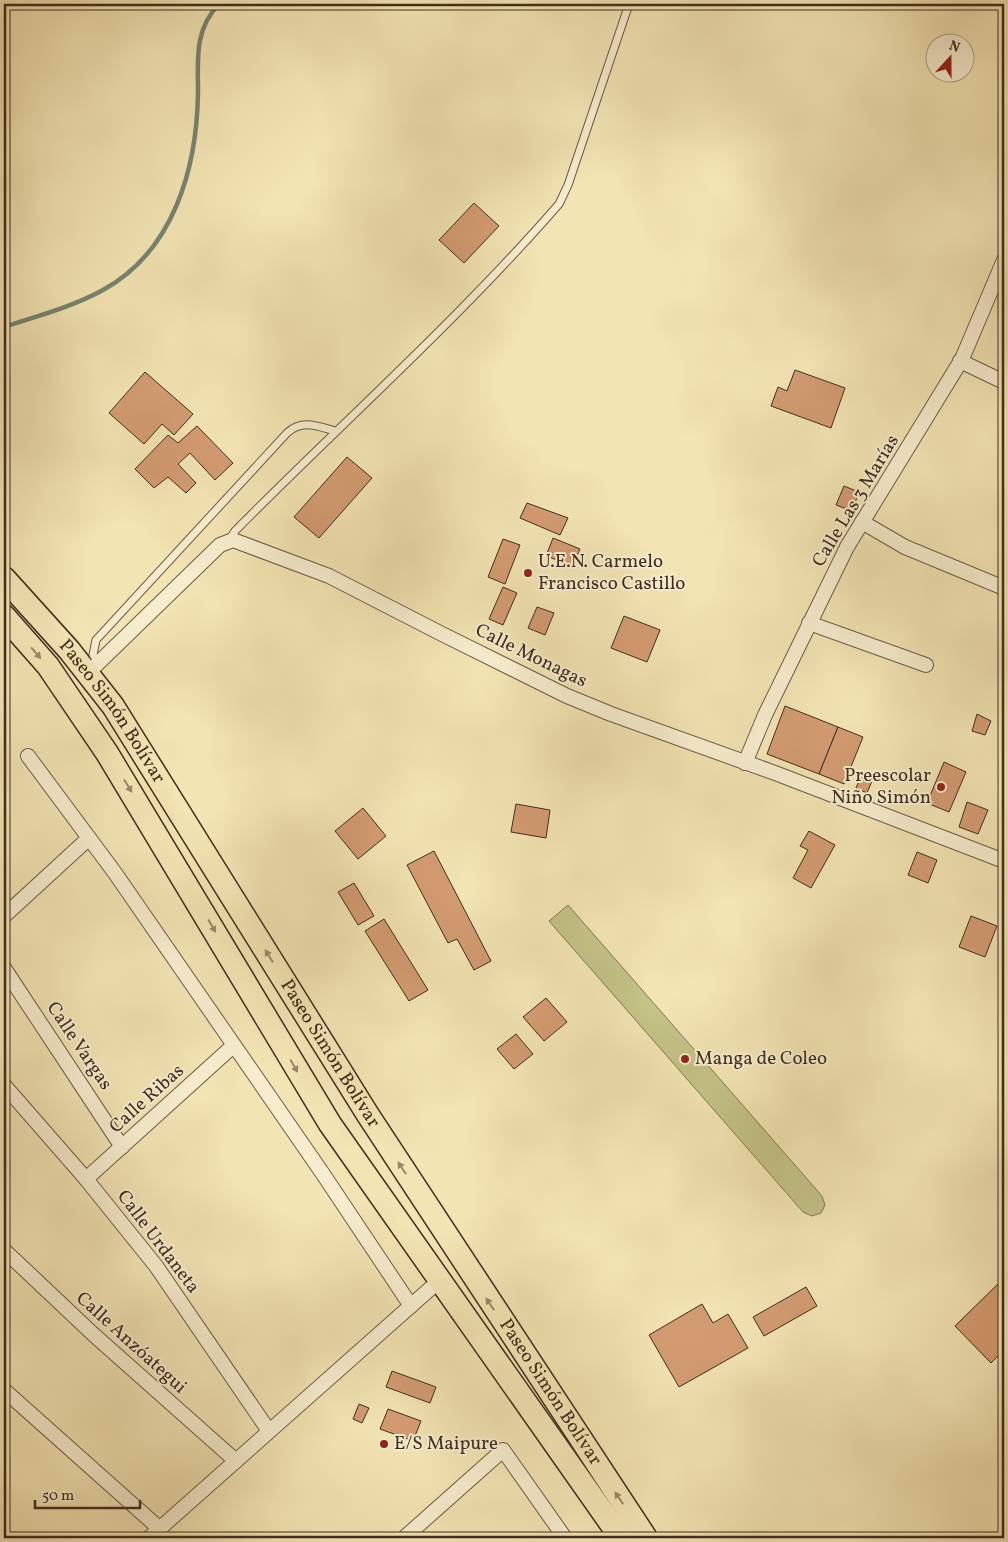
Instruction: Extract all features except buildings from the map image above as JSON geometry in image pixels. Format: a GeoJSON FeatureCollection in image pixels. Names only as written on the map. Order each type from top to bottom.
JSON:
{"type":"FeatureCollection","features":[{"type":"Feature","properties":{"kind":"main road","name":"Paseo Simón Bolívar"},"geometry":{"type":"LineString","coordinates":[[4,578],[93,668],[133,737],[384,1139],[646,1538]]}},
{"type":"Feature","properties":{"kind":"main road","name":"Paseo Simón Bolívar"},"geometry":{"type":"LineString","coordinates":[[4,616],[48,666],[76,705],[184,878],[304,1083],[366,1176],[621,1538]]}},
{"type":"Feature","properties":{"kind":"street","name":"Calle Las 3 Marías"},"geometry":{"type":"LineString","coordinates":[[744,763],[809,623],[862,522],[960,361],[1004,260]]}},
{"type":"Feature","properties":{"kind":"street"},"geometry":{"type":"LineString","coordinates":[[960,361],[1004,382]]}},
{"type":"Feature","properties":{"kind":"street"},"geometry":{"type":"LineString","coordinates":[[862,522],[905,547],[1004,588]]}},
{"type":"Feature","properties":{"kind":"street"},"geometry":{"type":"LineString","coordinates":[[93,668],[220,545],[229,540]]}},
{"type":"Feature","properties":{"kind":"street","name":"Calle Monagas"},"geometry":{"type":"LineString","coordinates":[[229,540],[238,541],[329,576],[576,700],[1004,861]]}},
{"type":"Feature","properties":{"kind":"street"},"geometry":{"type":"LineString","coordinates":[[809,623],[926,665]]}},
{"type":"Feature","properties":{"kind":"street"},"geometry":{"type":"LineString","coordinates":[[28,756],[89,838],[323,1174],[411,1306]]}},
{"type":"Feature","properties":{"kind":"street"},"geometry":{"type":"LineString","coordinates":[[4,916],[89,838]]}},
{"type":"Feature","properties":{"kind":"street","name":"Calle Vargas"},"geometry":{"type":"LineString","coordinates":[[4,968],[122,1147]]}},
{"type":"Feature","properties":{"kind":"street","name":"Calle Ribas"},"geometry":{"type":"LineString","coordinates":[[86,1179],[233,1046]]}},
{"type":"Feature","properties":{"kind":"street","name":"Calle Urdaneta"},"geometry":{"type":"LineString","coordinates":[[4,1085],[86,1179],[156,1266],[269,1432]]}},
{"type":"Feature","properties":{"kind":"street","name":"Calle Anzóategui"},"geometry":{"type":"LineString","coordinates":[[4,1250],[94,1335],[236,1461]]}},
{"type":"Feature","properties":{"kind":"street"},"geometry":{"type":"LineString","coordinates":[[149,1538],[440,1280]]}},
{"type":"Feature","properties":{"kind":"street"},"geometry":{"type":"LineString","coordinates":[[4,1390],[160,1529]]}},
{"type":"Feature","properties":{"kind":"street"},"geometry":{"type":"LineString","coordinates":[[404,1538],[503,1450],[565,1538]]}},
{"type":"Feature","properties":{"kind":"lane"},"geometry":{"type":"LineString","coordinates":[[229,540],[232,534],[335,430],[450,321],[559,204],[568,185],[629,4]]}},
{"type":"Feature","properties":{"kind":"lane"},"geometry":{"type":"LineString","coordinates":[[93,668],[92,655],[96,640],[287,433],[295,426],[306,424],[335,430]]}},
{"type":"Feature","properties":{"kind":"shaded area","name":"Manga de Coleo"},"geometry":{"type":"Polygon","coordinates":[[[568,905],[822,1196],[825,1205],[821,1213],[812,1216],[803,1212],[549,921],[568,905]]]}},
{"type":"Feature","properties":{"kind":"waterway"},"geometry":{"type":"LineString","coordinates":[[4,327],[67,306],[103,290],[127,273],[148,253],[164,230],[177,205],[193,150],[197,121],[198,57],[201,35],[205,24],[219,4]]}},
{"type":"Feature","properties":{"kind":"place","name":"U.E.N. Carmelo Francisco Castillo"},"geometry":{"type":"Point","coordinates":[528,573]}},
{"type":"Feature","properties":{"kind":"place","name":"Preescolar Niño Simón"},"geometry":{"type":"Point","coordinates":[941,787]}},
{"type":"Feature","properties":{"kind":"place","name":"Manga de Coleo"},"geometry":{"type":"Point","coordinates":[685,1059]}},
{"type":"Feature","properties":{"kind":"place","name":"E/S Maipure"},"geometry":{"type":"Point","coordinates":[384,1444]}}]}
